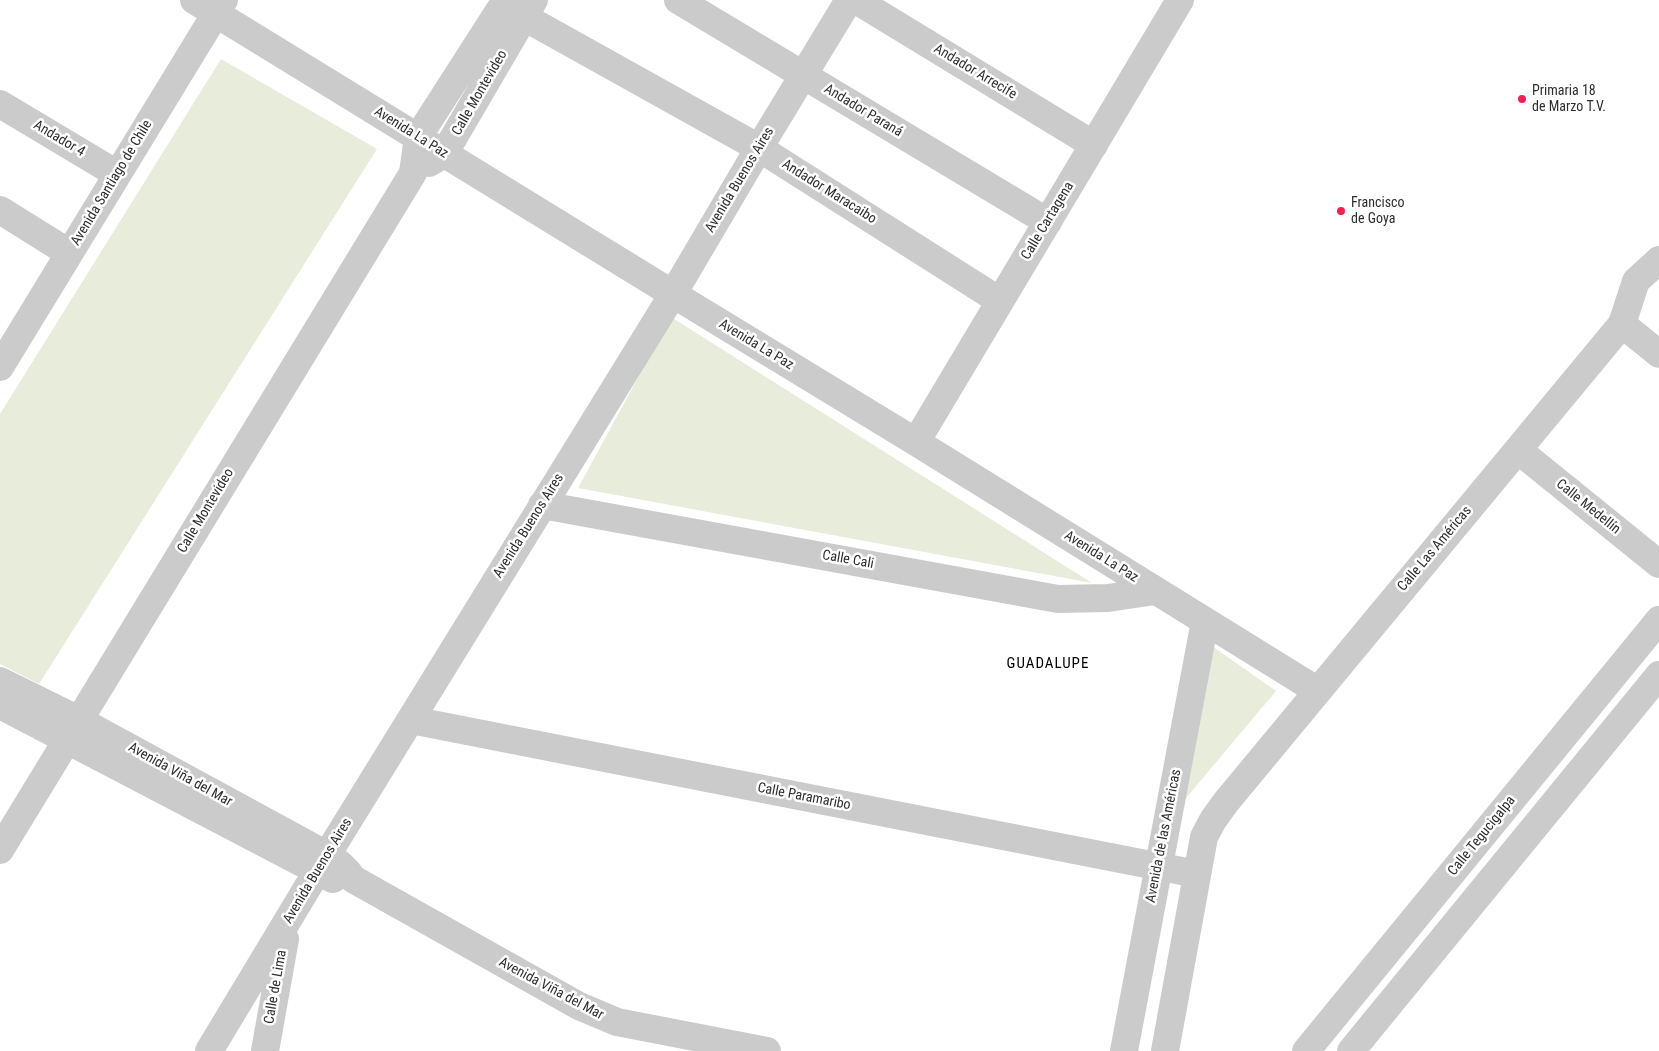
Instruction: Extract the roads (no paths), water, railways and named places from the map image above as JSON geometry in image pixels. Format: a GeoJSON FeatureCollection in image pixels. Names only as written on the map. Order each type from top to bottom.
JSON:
{"type":"FeatureCollection","features":[{"type":"Feature","properties":{"kind":"street","name":"Andador Paraná"},"geometry":{"type":"LineString","coordinates":[[678,0],[1048,222]]}},
{"type":"Feature","properties":{"kind":"street","name":"Avenida Buenos Aires"},"geometry":{"type":"LineString","coordinates":[[209,1051],[542,504],[673,294],[849,0]]}},
{"type":"Feature","properties":{"kind":"street","name":"Andador Arrecife"},"geometry":{"type":"LineString","coordinates":[[856,0],[1094,145]]}},
{"type":"Feature","properties":{"kind":"street","name":"Calle Cartagena"},"geometry":{"type":"LineString","coordinates":[[916,442],[1094,145],[1177,1]]}},
{"type":"Feature","properties":{"kind":"street","name":"Avenida La Paz"},"geometry":{"type":"LineString","coordinates":[[212,4],[444,154],[1318,690]]}},
{"type":"Feature","properties":{"kind":"street","name":"Avenida Santiago de Chile"},"geometry":{"type":"LineString","coordinates":[[0,367],[118,174],[212,4]]}},
{"type":"Feature","properties":{"kind":"street","name":"Calle Montevideo"},"geometry":{"type":"LineString","coordinates":[[0,850],[413,173],[418,137],[521,6]]}},
{"type":"Feature","properties":{"kind":"street","name":"Calle Montevideo"},"geometry":{"type":"LineString","coordinates":[[413,173],[444,154],[521,6]]}},
{"type":"Feature","properties":{"kind":"street","name":"Andador Maracaibo"},"geometry":{"type":"LineString","coordinates":[[521,6],[759,148],[1000,301]]}},
{"type":"Feature","properties":{"kind":"street","name":"Andador 4"},"geometry":{"type":"LineString","coordinates":[[0,104],[118,174]]}},
{"type":"Feature","properties":{"kind":"street"},"geometry":{"type":"LineString","coordinates":[[0,210],[69,253]]}},
{"type":"Feature","properties":{"kind":"street","name":"Calle Las Américas"},"geometry":{"type":"LineString","coordinates":[[1197,874],[1204,837],[1226,802],[1622,324],[1636,281],[1659,260]]}},
{"type":"Feature","properties":{"kind":"street"},"geometry":{"type":"LineString","coordinates":[[1622,324],[1659,354]]}},
{"type":"Feature","properties":{"kind":"street","name":"Calle Medellín"},"geometry":{"type":"LineString","coordinates":[[1518,450],[1659,564]]}},
{"type":"Feature","properties":{"kind":"street","name":"Calle Cali"},"geometry":{"type":"LineString","coordinates":[[542,504],[1058,598],[1108,598],[1155,591]]}},
{"type":"Feature","properties":{"kind":"street","name":"Calle Tegucigalpa"},"geometry":{"type":"LineString","coordinates":[[1306,1051],[1659,620]]}},
{"type":"Feature","properties":{"kind":"street","name":"Avenida de las Américas"},"geometry":{"type":"LineString","coordinates":[[1124,1051],[1206,621]]}},
{"type":"Feature","properties":{"kind":"street"},"geometry":{"type":"LineString","coordinates":[[1351,1051],[1659,675]]}},
{"type":"Feature","properties":{"kind":"street","name":"Avenida Viña del Mar"},"geometry":{"type":"LineString","coordinates":[[0,681],[73,730],[322,863],[332,879],[344,881],[353,879],[599,1016],[642,1028],[768,1051]]}},
{"type":"Feature","properties":{"kind":"street","name":"Avenida Viña del Mar"},"geometry":{"type":"LineString","coordinates":[[0,705],[73,730]]}},
{"type":"Feature","properties":{"kind":"street","name":"Calle Paramaribo"},"geometry":{"type":"LineString","coordinates":[[411,720],[1197,874]]}},
{"type":"Feature","properties":{"kind":"street"},"geometry":{"type":"LineString","coordinates":[[1165,1051],[1197,874]]}},
{"type":"Feature","properties":{"kind":"street","name":"Calle de Lima"},"geometry":{"type":"LineString","coordinates":[[265,1051],[288,923]]}},
{"type":"Feature","properties":{"kind":"place","name":"Primaria 18 de Marzo T.V."},"geometry":{"type":"Point","coordinates":[1522,99]}},
{"type":"Feature","properties":{"kind":"place","name":"Francisco de Goya"},"geometry":{"type":"Point","coordinates":[1341,211]}},
{"type":"Feature","properties":{"kind":"district","name":"GUADALUPE"},"geometry":{"type":"Point","coordinates":[1048,664]}}]}
